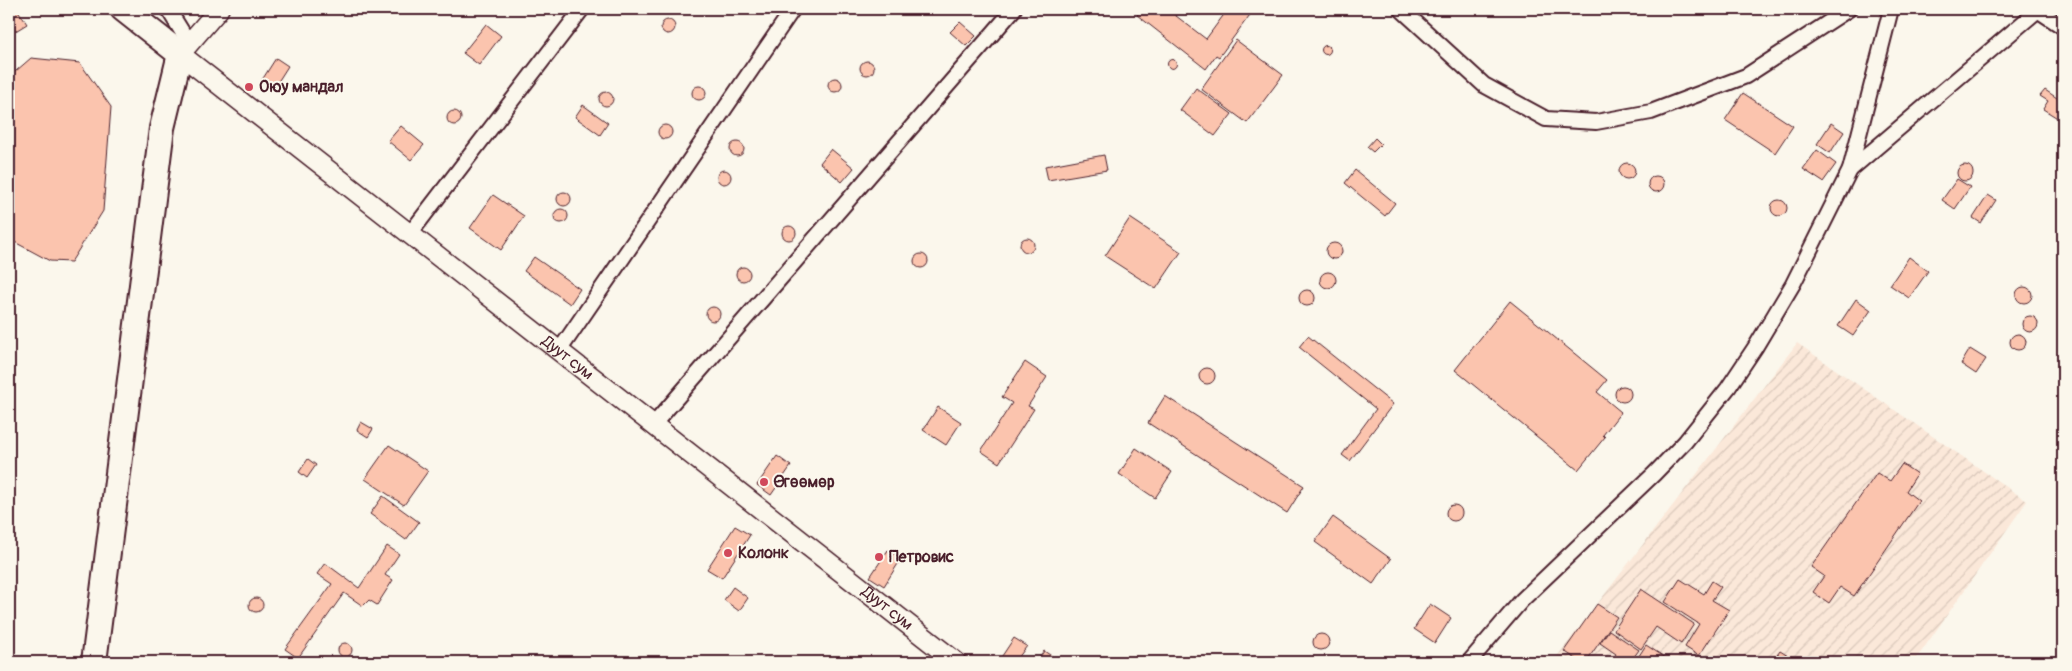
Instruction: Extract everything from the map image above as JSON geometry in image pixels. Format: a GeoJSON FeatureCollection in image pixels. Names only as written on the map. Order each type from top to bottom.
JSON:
{"type":"FeatureCollection","features":[{"type":"Feature","properties":{"kind":"highway"},"geometry":{"type":"LineString","coordinates":[[94,662],[162,128],[184,48],[123,9]]}},
{"type":"Feature","properties":{"kind":"main road"},"geometry":{"type":"LineString","coordinates":[[184,48],[219,9]]}},
{"type":"Feature","properties":{"kind":"main road","name":"Дуут сум"},"geometry":{"type":"LineString","coordinates":[[184,48],[409,234],[956,662]]}},
{"type":"Feature","properties":{"kind":"street"},"geometry":{"type":"LineString","coordinates":[[168,9],[184,48]]}},
{"type":"Feature","properties":{"kind":"street"},"geometry":{"type":"LineString","coordinates":[[409,234],[582,9]]}},
{"type":"Feature","properties":{"kind":"street"},"geometry":{"type":"LineString","coordinates":[[559,351],[793,9]]}},
{"type":"Feature","properties":{"kind":"street"},"geometry":{"type":"LineString","coordinates":[[654,424],[1014,9]]}},
{"type":"Feature","properties":{"kind":"street"},"geometry":{"type":"LineString","coordinates":[[1401,9],[1484,85],[1546,119],[1596,122],[1651,112],[1746,76],[1849,9]]}},
{"type":"Feature","properties":{"kind":"street"},"geometry":{"type":"LineString","coordinates":[[1469,662],[1522,600],[1654,474],[1684,442],[1728,388],[1788,292],[1850,170],[1891,9]]}},
{"type":"Feature","properties":{"kind":"street"},"geometry":{"type":"LineString","coordinates":[[1850,170],[2037,9],[2063,27]]}},
{"type":"Feature","properties":{"kind":"shaded area"},"geometry":{"type":"Polygon","coordinates":[[[1797,343],[2027,501],[1914,662],[1553,662],[1797,343]]]}},
{"type":"Feature","properties":{"kind":"building"},"geometry":{"type":"Polygon","coordinates":[[[9,9],[17,9],[27,24],[9,35],[9,9]]]}},
{"type":"Feature","properties":{"kind":"building"},"geometry":{"type":"Polygon","coordinates":[[[660,9],[674,9],[671,14],[666,14],[660,9]]]}},
{"type":"Feature","properties":{"kind":"building"},"geometry":{"type":"Polygon","coordinates":[[[1142,9],[1167,9],[1206,39],[1228,9],[1248,9],[1252,12],[1219,57],[1216,55],[1206,69],[1137,15],[1142,9]]]}},
{"type":"Feature","properties":{"kind":"building"},"geometry":{"type":"Polygon","coordinates":[[[665,20],[671,20],[675,27],[671,34],[665,34],[661,30],[661,24],[665,20]]]}},
{"type":"Feature","properties":{"kind":"building"},"geometry":{"type":"Polygon","coordinates":[[[960,22],[976,36],[966,46],[950,32],[960,22]]]}},
{"type":"Feature","properties":{"kind":"building"},"geometry":{"type":"Polygon","coordinates":[[[486,24],[501,36],[479,65],[463,53],[486,24]]]}},
{"type":"Feature","properties":{"kind":"building"},"geometry":{"type":"Polygon","coordinates":[[[1236,40],[1283,75],[1247,123],[1201,89],[1236,40]]]}},
{"type":"Feature","properties":{"kind":"building"},"geometry":{"type":"Polygon","coordinates":[[[1326,46],[1330,50],[1326,54],[1322,50],[1326,46]]]}},
{"type":"Feature","properties":{"kind":"building"},"geometry":{"type":"Polygon","coordinates":[[[31,58],[80,63],[111,107],[103,211],[71,262],[50,261],[9,239],[9,77],[31,58]]]}},
{"type":"Feature","properties":{"kind":"building"},"geometry":{"type":"Polygon","coordinates":[[[276,58],[288,66],[274,88],[262,80],[276,58]]]}},
{"type":"Feature","properties":{"kind":"building"},"geometry":{"type":"Polygon","coordinates":[[[1172,60],[1176,64],[1172,68],[1168,64],[1172,60]]]}},
{"type":"Feature","properties":{"kind":"building"},"geometry":{"type":"Polygon","coordinates":[[[864,61],[870,61],[874,68],[870,75],[864,75],[860,71],[860,65],[864,61]]]}},
{"type":"Feature","properties":{"kind":"building"},"geometry":{"type":"Polygon","coordinates":[[[832,78],[838,78],[842,85],[838,92],[832,92],[828,88],[828,82],[832,78]]]}},
{"type":"Feature","properties":{"kind":"building"},"geometry":{"type":"Polygon","coordinates":[[[696,86],[702,86],[706,93],[702,100],[696,100],[692,96],[692,90],[696,86]]]}},
{"type":"Feature","properties":{"kind":"building"},"geometry":{"type":"Polygon","coordinates":[[[1196,88],[1232,114],[1215,136],[1180,110],[1196,88]]]}},
{"type":"Feature","properties":{"kind":"building"},"geometry":{"type":"Polygon","coordinates":[[[2045,90],[2063,102],[2063,112],[2059,119],[2043,109],[2048,101],[2040,96],[2045,90]]]}},
{"type":"Feature","properties":{"kind":"building"},"geometry":{"type":"Polygon","coordinates":[[[603,92],[609,92],[613,99],[609,106],[603,106],[599,102],[599,96],[603,92]]]}},
{"type":"Feature","properties":{"kind":"building"},"geometry":{"type":"Polygon","coordinates":[[[1743,93],[1793,126],[1775,153],[1725,120],[1743,93]]]}},
{"type":"Feature","properties":{"kind":"building"},"geometry":{"type":"Polygon","coordinates":[[[583,105],[608,123],[600,135],[575,117],[583,105]]]}},
{"type":"Feature","properties":{"kind":"building"},"geometry":{"type":"Polygon","coordinates":[[[451,111],[457,111],[461,118],[457,125],[451,125],[447,121],[447,115],[451,111]]]}},
{"type":"Feature","properties":{"kind":"building"},"geometry":{"type":"Polygon","coordinates":[[[1831,123],[1844,132],[1830,153],[1817,144],[1831,123]]]}},
{"type":"Feature","properties":{"kind":"building"},"geometry":{"type":"Polygon","coordinates":[[[662,125],[668,125],[672,132],[668,139],[662,139],[658,135],[658,129],[662,125]]]}},
{"type":"Feature","properties":{"kind":"building"},"geometry":{"type":"Polygon","coordinates":[[[401,126],[424,145],[411,160],[388,141],[401,126]]]}},
{"type":"Feature","properties":{"kind":"building"},"geometry":{"type":"Polygon","coordinates":[[[1375,138],[1381,144],[1373,152],[1367,147],[1375,138]]]}},
{"type":"Feature","properties":{"kind":"building"},"geometry":{"type":"Polygon","coordinates":[[[734,142],[740,142],[744,149],[740,156],[734,156],[730,152],[730,146],[734,142]]]}},
{"type":"Feature","properties":{"kind":"building"},"geometry":{"type":"Polygon","coordinates":[[[831,149],[854,168],[842,182],[820,163],[831,149]]]}},
{"type":"Feature","properties":{"kind":"building"},"geometry":{"type":"Polygon","coordinates":[[[1817,150],[1836,164],[1823,182],[1803,169],[1817,150]]]}},
{"type":"Feature","properties":{"kind":"building"},"geometry":{"type":"Polygon","coordinates":[[[1104,155],[1107,170],[1048,180],[1045,166],[1104,155]]]}},
{"type":"Feature","properties":{"kind":"building"},"geometry":{"type":"Polygon","coordinates":[[[1627,163],[1635,171],[1627,179],[1619,171],[1627,163]]]}},
{"type":"Feature","properties":{"kind":"building"},"geometry":{"type":"Polygon","coordinates":[[[1965,165],[1973,173],[1965,181],[1957,173],[1965,165]]]}},
{"type":"Feature","properties":{"kind":"building"},"geometry":{"type":"Polygon","coordinates":[[[721,170],[727,170],[731,177],[727,184],[721,184],[717,180],[717,174],[721,170]]]}},
{"type":"Feature","properties":{"kind":"building"},"geometry":{"type":"Polygon","coordinates":[[[1355,170],[1395,203],[1385,216],[1345,183],[1355,170]]]}},
{"type":"Feature","properties":{"kind":"building"},"geometry":{"type":"Polygon","coordinates":[[[1656,176],[1664,184],[1656,192],[1648,184],[1656,176]]]}},
{"type":"Feature","properties":{"kind":"building"},"geometry":{"type":"Polygon","coordinates":[[[1957,179],[1970,187],[1955,209],[1942,200],[1957,179]]]}},
{"type":"Feature","properties":{"kind":"building"},"geometry":{"type":"Polygon","coordinates":[[[561,192],[567,192],[571,199],[567,206],[561,206],[557,202],[557,196],[561,192]]]}},
{"type":"Feature","properties":{"kind":"building"},"geometry":{"type":"Polygon","coordinates":[[[493,195],[524,216],[501,250],[470,228],[493,195]]]}},
{"type":"Feature","properties":{"kind":"building"},"geometry":{"type":"Polygon","coordinates":[[[1988,195],[1996,200],[1981,223],[1973,218],[1988,195]]]}},
{"type":"Feature","properties":{"kind":"building"},"geometry":{"type":"Polygon","coordinates":[[[1779,200],[1787,208],[1779,216],[1771,208],[1779,200]]]}},
{"type":"Feature","properties":{"kind":"building"},"geometry":{"type":"Polygon","coordinates":[[[558,209],[564,209],[568,216],[564,223],[558,223],[554,219],[554,213],[558,209]]]}},
{"type":"Feature","properties":{"kind":"building"},"geometry":{"type":"Polygon","coordinates":[[[1130,218],[1181,252],[1156,289],[1105,256],[1130,218]]]}},
{"type":"Feature","properties":{"kind":"building"},"geometry":{"type":"Polygon","coordinates":[[[786,226],[792,226],[796,233],[792,240],[786,240],[782,236],[782,230],[786,226]]]}},
{"type":"Feature","properties":{"kind":"building"},"geometry":{"type":"Polygon","coordinates":[[[1024,238],[1030,238],[1034,245],[1030,252],[1024,252],[1020,248],[1020,242],[1024,238]]]}},
{"type":"Feature","properties":{"kind":"building"},"geometry":{"type":"Polygon","coordinates":[[[1334,243],[1342,251],[1334,259],[1326,251],[1334,243]]]}},
{"type":"Feature","properties":{"kind":"building"},"geometry":{"type":"Polygon","coordinates":[[[918,254],[924,254],[928,261],[924,268],[918,268],[914,264],[914,258],[918,254]]]}},
{"type":"Feature","properties":{"kind":"building"},"geometry":{"type":"Polygon","coordinates":[[[534,257],[580,289],[570,304],[524,271],[534,257]]]}},
{"type":"Feature","properties":{"kind":"building"},"geometry":{"type":"Polygon","coordinates":[[[1909,257],[1928,271],[1909,298],[1890,285],[1909,257]]]}},
{"type":"Feature","properties":{"kind":"building"},"geometry":{"type":"Polygon","coordinates":[[[740,267],[746,267],[750,274],[746,281],[740,281],[736,277],[736,271],[740,267]]]}},
{"type":"Feature","properties":{"kind":"building"},"geometry":{"type":"Polygon","coordinates":[[[1328,272],[1336,280],[1328,288],[1320,280],[1328,272]]]}},
{"type":"Feature","properties":{"kind":"building"},"geometry":{"type":"Polygon","coordinates":[[[2024,287],[2032,295],[2024,303],[2016,295],[2024,287]]]}},
{"type":"Feature","properties":{"kind":"building"},"geometry":{"type":"Polygon","coordinates":[[[1307,290],[1315,298],[1307,306],[1299,298],[1307,290]]]}},
{"type":"Feature","properties":{"kind":"building"},"geometry":{"type":"Polygon","coordinates":[[[1856,299],[1871,310],[1853,336],[1838,326],[1856,299]]]}},
{"type":"Feature","properties":{"kind":"building"},"geometry":{"type":"Polygon","coordinates":[[[1510,301],[1607,380],[1597,392],[1621,412],[1603,435],[1605,437],[1578,470],[1455,370],[1510,301]]]}},
{"type":"Feature","properties":{"kind":"building"},"geometry":{"type":"Polygon","coordinates":[[[710,307],[716,307],[720,314],[716,321],[710,321],[706,317],[706,311],[710,307]]]}},
{"type":"Feature","properties":{"kind":"building"},"geometry":{"type":"Polygon","coordinates":[[[2030,316],[2038,324],[2030,332],[2022,324],[2030,316]]]}},
{"type":"Feature","properties":{"kind":"building"},"geometry":{"type":"Polygon","coordinates":[[[2018,334],[2026,342],[2018,350],[2010,342],[2018,334]]]}},
{"type":"Feature","properties":{"kind":"building"},"geometry":{"type":"Polygon","coordinates":[[[1308,336],[1393,404],[1350,461],[1342,455],[1376,409],[1299,347],[1308,336]]]}},
{"type":"Feature","properties":{"kind":"building"},"geometry":{"type":"Polygon","coordinates":[[[1970,349],[1986,359],[1976,374],[1961,364],[1970,349]]]}},
{"type":"Feature","properties":{"kind":"building"},"geometry":{"type":"Polygon","coordinates":[[[1025,362],[1047,377],[1028,406],[1034,409],[999,463],[981,451],[1012,403],[1002,397],[1025,362]]]}},
{"type":"Feature","properties":{"kind":"building"},"geometry":{"type":"Polygon","coordinates":[[[1207,368],[1215,376],[1207,384],[1199,376],[1207,368]]]}},
{"type":"Feature","properties":{"kind":"building"},"geometry":{"type":"Polygon","coordinates":[[[1623,386],[1631,394],[1623,402],[1615,394],[1623,386]]]}},
{"type":"Feature","properties":{"kind":"building"},"geometry":{"type":"Polygon","coordinates":[[[1165,396],[1304,486],[1287,513],[1148,423],[1165,396]]]}},
{"type":"Feature","properties":{"kind":"building"},"geometry":{"type":"Polygon","coordinates":[[[938,407],[961,422],[946,445],[923,430],[938,407]]]}},
{"type":"Feature","properties":{"kind":"building"},"geometry":{"type":"Polygon","coordinates":[[[361,422],[373,429],[368,437],[357,430],[361,422]]]}},
{"type":"Feature","properties":{"kind":"building"},"geometry":{"type":"Polygon","coordinates":[[[389,445],[428,471],[404,505],[365,479],[389,445]]]}},
{"type":"Feature","properties":{"kind":"building"},"geometry":{"type":"Polygon","coordinates":[[[1136,448],[1172,472],[1155,498],[1119,474],[1136,448]]]}},
{"type":"Feature","properties":{"kind":"building"},"geometry":{"type":"Polygon","coordinates":[[[777,456],[791,466],[771,495],[757,485],[777,456]]]}},
{"type":"Feature","properties":{"kind":"building"},"geometry":{"type":"Polygon","coordinates":[[[308,459],[316,465],[307,478],[299,472],[308,459]]]}},
{"type":"Feature","properties":{"kind":"building"},"geometry":{"type":"Polygon","coordinates":[[[1902,464],[1917,474],[1906,491],[1919,501],[1854,596],[1840,587],[1829,603],[1813,592],[1824,576],[1811,567],[1877,473],[1890,481],[1902,464]]]}},
{"type":"Feature","properties":{"kind":"building"},"geometry":{"type":"Polygon","coordinates":[[[383,496],[419,522],[406,540],[370,514],[383,496]]]}},
{"type":"Feature","properties":{"kind":"building"},"geometry":{"type":"Polygon","coordinates":[[[1454,505],[1462,513],[1454,521],[1446,513],[1454,505]]]}},
{"type":"Feature","properties":{"kind":"building"},"geometry":{"type":"Polygon","coordinates":[[[1333,517],[1391,559],[1373,584],[1315,542],[1333,517]]]}},
{"type":"Feature","properties":{"kind":"building","name":"Колонк"},"geometry":{"type":"Polygon","coordinates":[[[735,526],[750,535],[722,578],[707,569],[735,526]]]}},
{"type":"Feature","properties":{"kind":"building"},"geometry":{"type":"Polygon","coordinates":[[[387,546],[399,554],[385,575],[393,580],[377,605],[369,600],[363,606],[344,593],[298,658],[285,649],[332,584],[317,574],[325,563],[359,588],[387,546]]]}},
{"type":"Feature","properties":{"kind":"building"},"geometry":{"type":"Polygon","coordinates":[[[888,550],[901,559],[884,586],[870,577],[888,550]]]}},
{"type":"Feature","properties":{"kind":"building"},"geometry":{"type":"Polygon","coordinates":[[[1680,579],[1704,594],[1712,581],[1721,587],[1712,600],[1729,610],[1699,656],[1685,647],[1699,624],[1665,602],[1680,579]]]}},
{"type":"Feature","properties":{"kind":"building"},"geometry":{"type":"Polygon","coordinates":[[[733,587],[748,598],[739,611],[724,600],[733,587]]]}},
{"type":"Feature","properties":{"kind":"building"},"geometry":{"type":"Polygon","coordinates":[[[1641,589],[1694,624],[1681,644],[1656,627],[1641,649],[1614,630],[1641,589]]]}},
{"type":"Feature","properties":{"kind":"building"},"geometry":{"type":"Polygon","coordinates":[[[253,598],[259,598],[263,605],[259,612],[253,612],[249,608],[249,602],[253,598]]]}},
{"type":"Feature","properties":{"kind":"building"},"geometry":{"type":"Polygon","coordinates":[[[1430,604],[1451,618],[1435,643],[1414,629],[1430,604]]]}},
{"type":"Feature","properties":{"kind":"building"},"geometry":{"type":"Polygon","coordinates":[[[1597,604],[1617,617],[1586,662],[1581,662],[1564,651],[1597,604]]]}},
{"type":"Feature","properties":{"kind":"building"},"geometry":{"type":"Polygon","coordinates":[[[1609,630],[1639,650],[1630,662],[1611,662],[1616,654],[1600,643],[1609,630]]]}},
{"type":"Feature","properties":{"kind":"building"},"geometry":{"type":"Polygon","coordinates":[[[1321,634],[1329,642],[1321,650],[1313,642],[1321,634]]]}},
{"type":"Feature","properties":{"kind":"building"},"geometry":{"type":"Polygon","coordinates":[[[1014,638],[1027,646],[1015,662],[998,662],[1014,638]]]}},
{"type":"Feature","properties":{"kind":"building"},"geometry":{"type":"Polygon","coordinates":[[[342,643],[348,643],[352,650],[348,657],[342,657],[338,653],[338,647],[342,643]]]}},
{"type":"Feature","properties":{"kind":"building"},"geometry":{"type":"Polygon","coordinates":[[[1646,645],[1672,662],[1635,662],[1646,645]]]}},
{"type":"Feature","properties":{"kind":"building"},"geometry":{"type":"Polygon","coordinates":[[[1044,651],[1056,659],[1054,662],[1041,662],[1038,660],[1044,651]]]}},
{"type":"Feature","properties":{"kind":"building"},"geometry":{"type":"Polygon","coordinates":[[[1780,651],[1793,659],[1791,662],[1772,662],[1780,651]]]}},
{"type":"Feature","properties":{"kind":"building"},"geometry":{"type":"Polygon","coordinates":[[[330,658],[336,662],[323,662],[325,659],[330,658]]]}},
{"type":"Feature","properties":{"kind":"place","name":"Оюу мандал"},"geometry":{"type":"Point","coordinates":[249,87]}},
{"type":"Feature","properties":{"kind":"place","name":"Өгөөмөр"},"geometry":{"type":"Point","coordinates":[764,482]}},
{"type":"Feature","properties":{"kind":"place","name":"Колонк"},"geometry":{"type":"Point","coordinates":[728,553]}},
{"type":"Feature","properties":{"kind":"place","name":"Петровиc"},"geometry":{"type":"Point","coordinates":[879,557]}}]}
